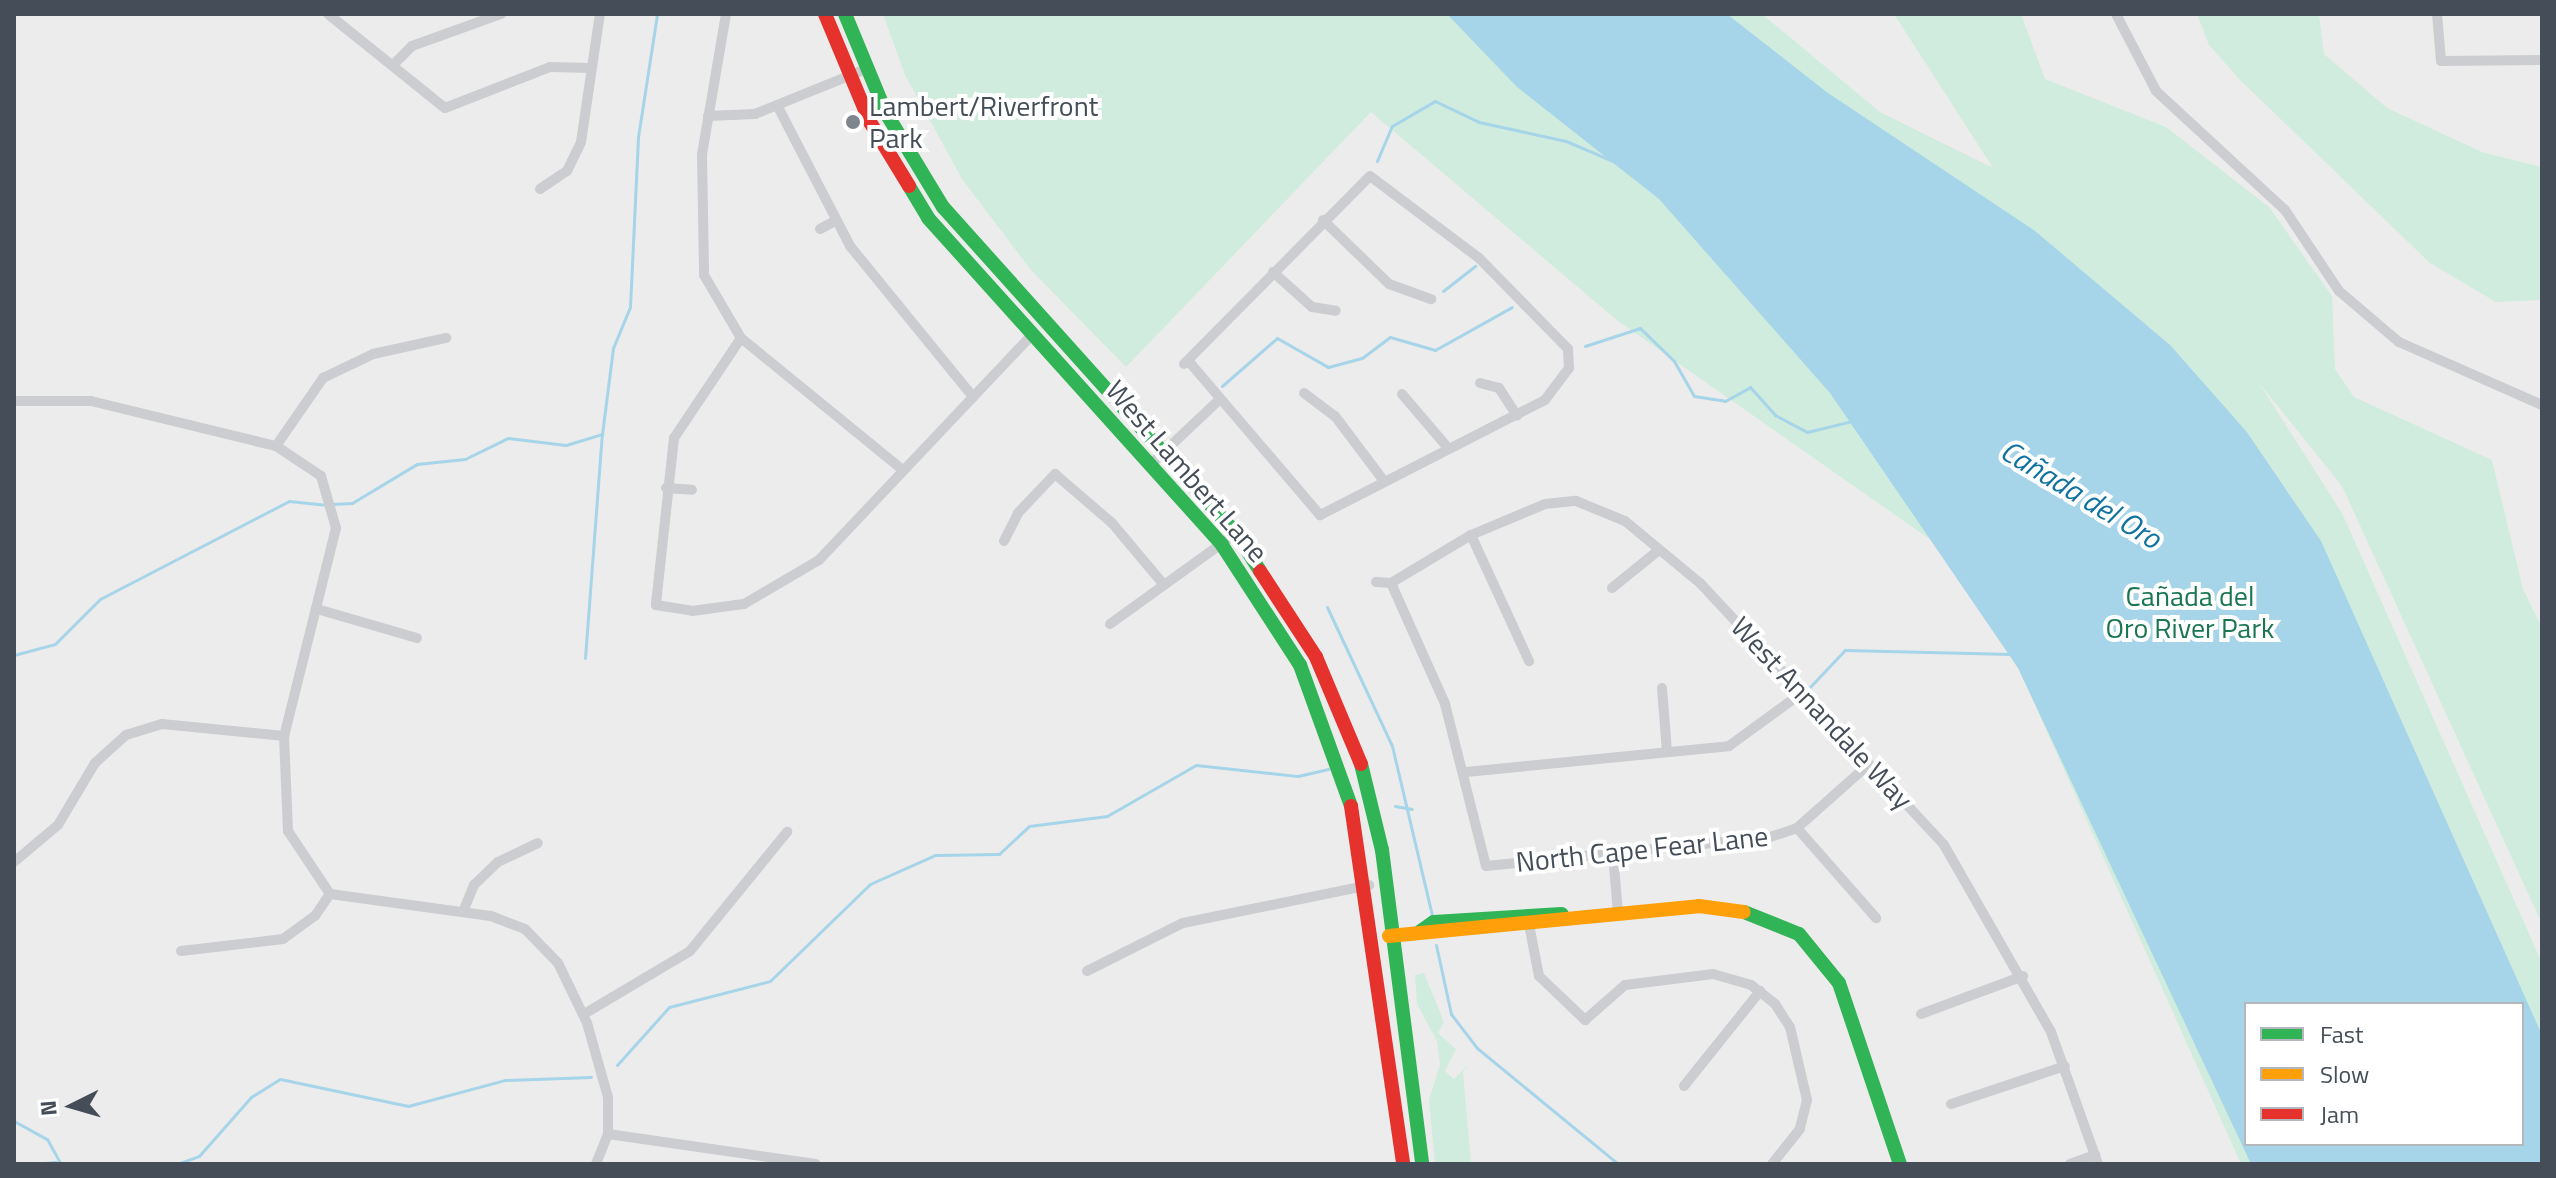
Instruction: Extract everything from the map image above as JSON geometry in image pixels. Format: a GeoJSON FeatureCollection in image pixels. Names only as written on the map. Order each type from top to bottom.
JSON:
{"type":"FeatureCollection","features":[{"type":"Feature","properties":{"kind":"main road","name":"West Lambert Lane"},"geometry":{"type":"LineString","coordinates":[[825,14],[849,76],[928,218],[1030,337],[1222,545],[1277,625],[1321,711],[1350,795],[1369,885],[1403,1164]]}},
{"type":"Feature","properties":{"kind":"main road","name":"West Lambert Lane"},"geometry":{"type":"LineString","coordinates":[[845,14],[866,69],[906,150],[968,240],[1236,533],[1293,615],[1344,718],[1376,820],[1394,936],[1422,1163]]}},
{"type":"Feature","properties":{"kind":"main road"},"geometry":{"type":"LineString","coordinates":[[1376,938],[1618,914],[1736,907],[1799,934],[1839,983],[1900,1164]]}},
{"type":"Feature","properties":{"kind":"main road"},"geometry":{"type":"LineString","coordinates":[[1893,1138],[1907,1164]]}},
{"type":"Feature","properties":{"kind":"street"},"geometry":{"type":"LineString","coordinates":[[328,14],[445,108],[550,67],[591,68]]}},
{"type":"Feature","properties":{"kind":"street"},"geometry":{"type":"LineString","coordinates":[[393,65],[412,46],[501,14]]}},
{"type":"Feature","properties":{"kind":"street"},"geometry":{"type":"LineString","coordinates":[[540,189],[567,171],[581,142],[600,14]]}},
{"type":"Feature","properties":{"kind":"street"},"geometry":{"type":"LineString","coordinates":[[726,14],[708,116],[699,245],[704,275],[741,338],[903,470]]}},
{"type":"Feature","properties":{"kind":"street"},"geometry":{"type":"LineString","coordinates":[[2116,14],[2156,91],[2285,210],[2339,291],[2399,342],[2542,405]]}},
{"type":"Feature","properties":{"kind":"street"},"geometry":{"type":"LineString","coordinates":[[2437,14],[2441,61],[2542,60]]}},
{"type":"Feature","properties":{"kind":"street"},"geometry":{"type":"LineString","coordinates":[[708,116],[778,107],[866,69]]}},
{"type":"Feature","properties":{"kind":"street"},"geometry":{"type":"LineString","coordinates":[[778,107],[835,221],[903,318],[973,397]]}},
{"type":"Feature","properties":{"kind":"street"},"geometry":{"type":"LineString","coordinates":[[1369,173],[1479,258],[1573,361],[1545,400],[1384,481],[1319,518],[1188,364],[1323,220],[1369,173]]}},
{"type":"Feature","properties":{"kind":"street"},"geometry":{"type":"LineString","coordinates":[[1323,220],[1389,284],[1431,299]]}},
{"type":"Feature","properties":{"kind":"street"},"geometry":{"type":"LineString","coordinates":[[820,229],[835,221]]}},
{"type":"Feature","properties":{"kind":"street"},"geometry":{"type":"LineString","coordinates":[[1273,272],[1312,307],[1336,311]]}},
{"type":"Feature","properties":{"kind":"street"},"geometry":{"type":"LineString","coordinates":[[741,338],[687,412],[666,488],[656,605],[692,611],[744,604],[776,590],[819,560],[1030,337]]}},
{"type":"Feature","properties":{"kind":"street"},"geometry":{"type":"LineString","coordinates":[[276,446],[323,378],[371,355],[446,338]]}},
{"type":"Feature","properties":{"kind":"street"},"geometry":{"type":"LineString","coordinates":[[1480,383],[1499,388],[1517,416]]}},
{"type":"Feature","properties":{"kind":"street"},"geometry":{"type":"LineString","coordinates":[[1304,393],[1335,416],[1384,481]]}},
{"type":"Feature","properties":{"kind":"street"},"geometry":{"type":"LineString","coordinates":[[1402,394],[1448,448]]}},
{"type":"Feature","properties":{"kind":"street"},"geometry":{"type":"LineString","coordinates":[[1150,465],[1219,400]]}},
{"type":"Feature","properties":{"kind":"street"},"geometry":{"type":"LineString","coordinates":[[14,401],[91,401],[276,446],[307,461],[335,504],[333,548],[284,736],[288,831],[330,894],[463,912],[525,929],[558,963],[584,1014],[608,1097],[608,1134],[596,1164]]}},
{"type":"Feature","properties":{"kind":"street"},"geometry":{"type":"LineString","coordinates":[[1004,541],[1018,513],[1055,474],[1112,523],[1164,585]]}},
{"type":"Feature","properties":{"kind":"street"},"geometry":{"type":"LineString","coordinates":[[666,488],[692,490]]}},
{"type":"Feature","properties":{"kind":"street","name":"West Annandale Way"},"geometry":{"type":"LineString","coordinates":[[1391,583],[1471,535],[1521,512],[1576,501],[1625,521],[1659,550],[1803,692],[1944,845],[2023,976],[2065,1066],[2096,1160]]}},
{"type":"Feature","properties":{"kind":"street"},"geometry":{"type":"LineString","coordinates":[[1110,624],[1236,533]]}},
{"type":"Feature","properties":{"kind":"street"},"geometry":{"type":"LineString","coordinates":[[1471,535],[1529,661]]}},
{"type":"Feature","properties":{"kind":"street"},"geometry":{"type":"LineString","coordinates":[[1612,588],[1659,550]]}},
{"type":"Feature","properties":{"kind":"street"},"geometry":{"type":"LineString","coordinates":[[1376,582],[1391,583],[1466,772],[1667,751],[1748,739],[1803,692]]}},
{"type":"Feature","properties":{"kind":"street"},"geometry":{"type":"LineString","coordinates":[[317,609],[417,638]]}},
{"type":"Feature","properties":{"kind":"street"},"geometry":{"type":"LineString","coordinates":[[1662,688],[1667,751]]}},
{"type":"Feature","properties":{"kind":"street"},"geometry":{"type":"LineString","coordinates":[[14,862],[58,825],[95,763],[126,735],[162,724],[284,736]]}},
{"type":"Feature","properties":{"kind":"street","name":"North Cape Fear Lane"},"geometry":{"type":"LineString","coordinates":[[1466,772],[1486,866],[1613,854],[1797,828],[1869,764]]}},
{"type":"Feature","properties":{"kind":"street"},"geometry":{"type":"LineString","coordinates":[[1797,828],[1876,918]]}},
{"type":"Feature","properties":{"kind":"street"},"geometry":{"type":"LineString","coordinates":[[584,1014],[690,951],[787,832]]}},
{"type":"Feature","properties":{"kind":"street"},"geometry":{"type":"LineString","coordinates":[[463,912],[474,885],[498,862],[538,843]]}},
{"type":"Feature","properties":{"kind":"street"},"geometry":{"type":"LineString","coordinates":[[1613,854],[1618,914]]}},
{"type":"Feature","properties":{"kind":"street"},"geometry":{"type":"LineString","coordinates":[[1087,971],[1183,923],[1369,885]]}},
{"type":"Feature","properties":{"kind":"street"},"geometry":{"type":"LineString","coordinates":[[181,951],[283,939],[315,916],[330,894]]}},
{"type":"Feature","properties":{"kind":"street"},"geometry":{"type":"LineString","coordinates":[[1529,922],[1539,976],[1585,1020],[1613,992],[1637,982],[1726,975],[1760,991],[1790,1027],[1807,1088],[1800,1129],[1772,1164]]}},
{"type":"Feature","properties":{"kind":"street"},"geometry":{"type":"LineString","coordinates":[[1921,1014],[2023,976]]}},
{"type":"Feature","properties":{"kind":"street"},"geometry":{"type":"LineString","coordinates":[[1684,1086],[1760,991]]}},
{"type":"Feature","properties":{"kind":"street"},"geometry":{"type":"LineString","coordinates":[[1951,1104],[2065,1066]]}},
{"type":"Feature","properties":{"kind":"street"},"geometry":{"type":"LineString","coordinates":[[608,1134],[816,1164]]}},
{"type":"Feature","properties":{"kind":"street"},"geometry":{"type":"LineString","coordinates":[[2070,1164],[2096,1160]]}},
{"type":"Feature","properties":{"kind":"street"},"geometry":{"type":"LineString","coordinates":[[1403,1164],[1422,1163]]}},
{"type":"Feature","properties":{"kind":"green space","name":"Cañada del Oro River Park"},"geometry":{"type":"Polygon","coordinates":[[[883,14],[1762,14],[1880,112],[1993,168],[1894,14],[2021,14],[2045,79],[2166,127],[2269,207],[2332,296],[2335,369],[2354,397],[2492,460],[2523,589],[2542,628],[2542,924],[2342,486],[2259,383],[2342,513],[2542,963],[2542,1164],[2241,1164],[1994,614],[1961,561],[1618,321],[1371,112],[1126,367],[1030,269],[962,179],[905,75],[883,14]]]}},
{"type":"Feature","properties":{"kind":"green space"},"geometry":{"type":"Polygon","coordinates":[[[2197,14],[2319,14],[2324,54],[2387,108],[2482,152],[2542,167],[2542,300],[2496,302],[2430,263],[2239,79],[2209,45],[2197,14]]]}},
{"type":"Feature","properties":{"kind":"green space"},"geometry":{"type":"Polygon","coordinates":[[[1424,973],[1444,1022],[1438,1033],[1456,1049],[1445,1071],[1454,1079],[1469,1064],[1463,1072],[1471,1164],[1435,1164],[1429,1100],[1440,1064],[1437,1041],[1417,1004],[1415,975],[1424,973]]]}},
{"type":"Feature","properties":{"kind":"water","name":"Cañada del Oro River Park"},"geometry":{"type":"Polygon","coordinates":[[[1447,14],[1727,14],[1828,93],[2035,231],[2170,345],[2246,431],[2321,541],[2542,1035],[2542,1164],[2251,1164],[2018,668],[1830,393],[1659,199],[1517,87],[1447,14]]]}},
{"type":"Feature","properties":{"kind":"waterway"},"geometry":{"type":"LineString","coordinates":[[585,658],[602,434],[613,348],[630,307],[638,137],[657,14]]}},
{"type":"Feature","properties":{"kind":"waterway"},"geometry":{"type":"LineString","coordinates":[[1377,161],[1392,126],[1435,101],[1479,122],[1566,141],[1615,162]]}},
{"type":"Feature","properties":{"kind":"waterway"},"geometry":{"type":"LineString","coordinates":[[1443,291],[1475,266]]}},
{"type":"Feature","properties":{"kind":"waterway"},"geometry":{"type":"LineString","coordinates":[[1222,386],[1277,338],[1328,367],[1362,358],[1390,337],[1435,350],[1512,307]]}},
{"type":"Feature","properties":{"kind":"waterway"},"geometry":{"type":"LineString","coordinates":[[1585,346],[1640,328],[1674,361],[1694,396],[1725,401],[1750,387],[1775,415],[1807,432],[1852,421]]}},
{"type":"Feature","properties":{"kind":"waterway"},"geometry":{"type":"LineString","coordinates":[[332,504],[352,503],[417,464],[465,459],[508,438],[566,445],[602,434]]}},
{"type":"Feature","properties":{"kind":"waterway"},"geometry":{"type":"LineString","coordinates":[[14,655],[55,644],[100,599],[289,501],[325,505]]}},
{"type":"Feature","properties":{"kind":"waterway"},"geometry":{"type":"LineString","coordinates":[[1327,607],[1392,746],[1432,915]]}},
{"type":"Feature","properties":{"kind":"waterway"},"geometry":{"type":"LineString","coordinates":[[1808,689],[1845,650],[2011,654]]}},
{"type":"Feature","properties":{"kind":"waterway"},"geometry":{"type":"LineString","coordinates":[[617,1065],[669,1007],[770,981],[870,884],[935,855],[999,854],[1029,826],[1107,816],[1196,765],[1298,776],[1328,769]]}},
{"type":"Feature","properties":{"kind":"waterway"},"geometry":{"type":"LineString","coordinates":[[1395,806],[1412,809]]}},
{"type":"Feature","properties":{"kind":"waterway"},"geometry":{"type":"LineString","coordinates":[[1436,945],[1451,1014],[1477,1048],[1618,1164]]}},
{"type":"Feature","properties":{"kind":"waterway"},"geometry":{"type":"LineString","coordinates":[[177,1164],[199,1156],[251,1097],[280,1079],[408,1106],[505,1080],[591,1077]]}},
{"type":"Feature","properties":{"kind":"waterway"},"geometry":{"type":"LineString","coordinates":[[14,1121],[47,1139],[61,1164]]}},
{"type":"Feature","properties":{"kind":"waterway"},"geometry":{"type":"LineString","coordinates":[[32,1164],[56,1162]]}},
{"type":"Feature","properties":{"kind":"traffic: fast"},"geometry":{"type":"LineString","coordinates":[[845,14],[886,113],[943,207],[1236,533],[1260,571]]}},
{"type":"Feature","properties":{"kind":"traffic: fast"},"geometry":{"type":"LineString","coordinates":[[909,186],[928,218],[1222,545],[1300,665],[1351,806]]}},
{"type":"Feature","properties":{"kind":"traffic: fast"},"geometry":{"type":"LineString","coordinates":[[1361,764],[1382,850],[1422,1164]]}},
{"type":"Feature","properties":{"kind":"traffic: fast"},"geometry":{"type":"LineString","coordinates":[[1744,912],[1799,934],[1839,983],[1900,1164]]}},
{"type":"Feature","properties":{"kind":"traffic: fast"},"geometry":{"type":"LineString","coordinates":[[1418,933],[1434,922],[1562,914]]}},
{"type":"Feature","properties":{"kind":"traffic: slow"},"geometry":{"type":"LineString","coordinates":[[1389,936],[1699,906],[1744,912]]}},
{"type":"Feature","properties":{"kind":"traffic: jam"},"geometry":{"type":"LineString","coordinates":[[825,14],[870,122],[909,186]]}},
{"type":"Feature","properties":{"kind":"traffic: jam"},"geometry":{"type":"LineString","coordinates":[[1260,571],[1316,657],[1361,764]]}},
{"type":"Feature","properties":{"kind":"traffic: jam"},"geometry":{"type":"LineString","coordinates":[[1351,806],[1403,1164]]}},
{"type":"Feature","properties":{"kind":"place","name":"Lambert/Riverfront Park"},"geometry":{"type":"Point","coordinates":[853,122]}},
{"type":"Feature","properties":{"kind":"water label","name":"Cañada del Oro"},"geometry":{"type":"Point","coordinates":[2081,494]}}]}
